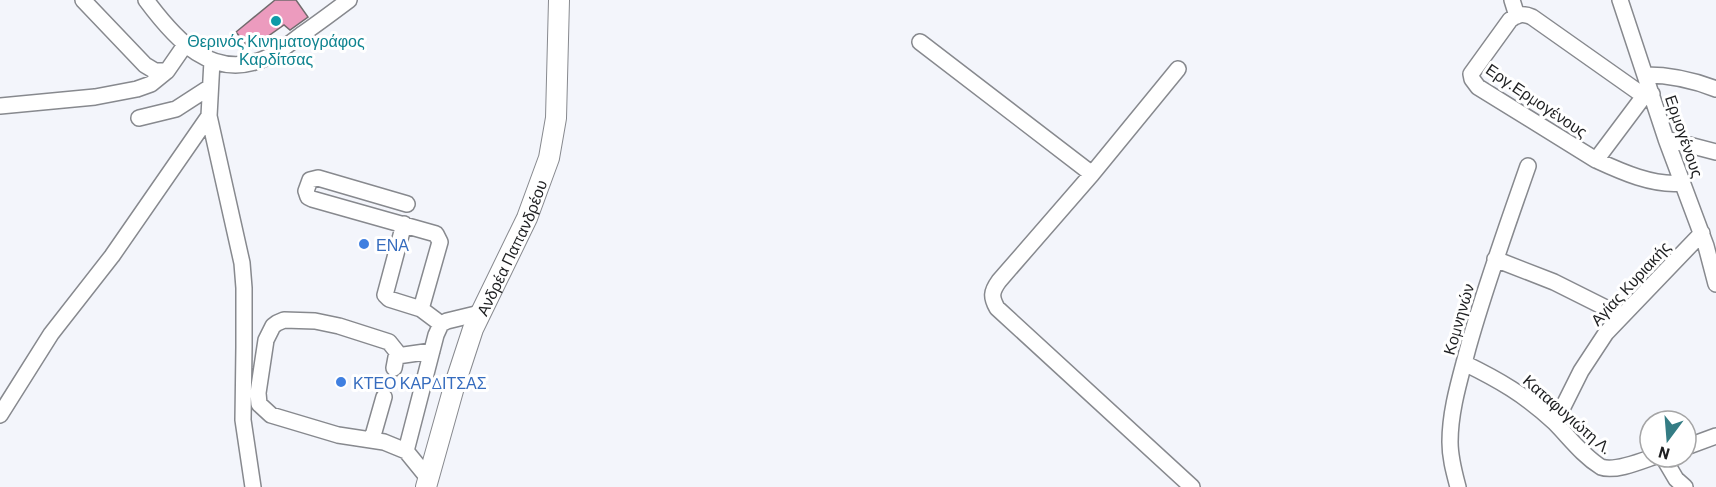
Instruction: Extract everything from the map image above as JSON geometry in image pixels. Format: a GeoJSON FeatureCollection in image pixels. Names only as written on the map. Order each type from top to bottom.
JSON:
{"type":"FeatureCollection","features":[{"type":"Feature","properties":{"kind":"main road","name":"Ανδρέα Παπανδρέου"},"geometry":{"type":"LineString","coordinates":[[427,483],[454,387],[480,313],[527,218],[549,158],[555,118],[559,0]]}},
{"type":"Feature","properties":{"kind":"street"},"geometry":{"type":"LineString","coordinates":[[83,0],[145,65],[155,71],[167,71]]}},
{"type":"Feature","properties":{"kind":"street"},"geometry":{"type":"LineString","coordinates":[[146,0],[185,45],[212,61],[229,64],[244,64],[266,59],[349,0]]}},
{"type":"Feature","properties":{"kind":"street"},"geometry":{"type":"LineString","coordinates":[[1512,0],[1517,16],[1524,14],[1532,17],[1648,95]]}},
{"type":"Feature","properties":{"kind":"street","name":"Ερμογένους"},"geometry":{"type":"LineString","coordinates":[[1620,0],[1646,75],[1648,95],[1682,183],[1708,241],[1716,284]]}},
{"type":"Feature","properties":{"kind":"street","name":"Εργ.Ερμογένους"},"geometry":{"type":"LineString","coordinates":[[1517,16],[1510,20],[1474,69],[1472,79],[1479,87],[1596,160],[1660,183],[1682,183]]}},
{"type":"Feature","properties":{"kind":"street"},"geometry":{"type":"LineString","coordinates":[[920,42],[1092,174]]}},
{"type":"Feature","properties":{"kind":"street"},"geometry":{"type":"LineString","coordinates":[[0,106],[94,98],[137,89],[151,84],[167,71],[185,45]]}},
{"type":"Feature","properties":{"kind":"street"},"geometry":{"type":"LineString","coordinates":[[212,61],[209,116],[242,263],[244,288],[243,420],[253,487]]}},
{"type":"Feature","properties":{"kind":"street"},"geometry":{"type":"LineString","coordinates":[[1178,69],[1092,174],[999,281],[992,291],[992,299],[997,308],[1192,487]]}},
{"type":"Feature","properties":{"kind":"street"},"geometry":{"type":"LineString","coordinates":[[1646,75],[1668,76],[1716,89]]}},
{"type":"Feature","properties":{"kind":"street"},"geometry":{"type":"LineString","coordinates":[[139,118],[176,109],[210,87]]}},
{"type":"Feature","properties":{"kind":"street","name":"Εργ.Ερμογένους"},"geometry":{"type":"LineString","coordinates":[[1596,160],[1648,95]]}},
{"type":"Feature","properties":{"kind":"street"},"geometry":{"type":"LineString","coordinates":[[0,415],[51,334],[112,256],[209,116]]}},
{"type":"Feature","properties":{"kind":"street"},"geometry":{"type":"LineString","coordinates":[[1666,139],[1716,152]]}},
{"type":"Feature","properties":{"kind":"street","name":"Κομνηνών"},"geometry":{"type":"LineString","coordinates":[[1458,487],[1451,458],[1450,432],[1454,403],[1495,259],[1528,166]]}},
{"type":"Feature","properties":{"kind":"street"},"geometry":{"type":"LineString","coordinates":[[407,204],[318,178],[310,180],[306,191],[308,197],[312,199],[436,234],[440,239],[421,309]]}},
{"type":"Feature","properties":{"kind":"street"},"geometry":{"type":"LineString","coordinates":[[404,224],[385,295],[389,299],[421,309],[441,324]]}},
{"type":"Feature","properties":{"kind":"street","name":"Αγίας Κυριακής"},"geometry":{"type":"LineString","coordinates":[[1555,423],[1581,371],[1606,333],[1622,316],[1708,241]]}},
{"type":"Feature","properties":{"kind":"street"},"geometry":{"type":"LineString","coordinates":[[1495,259],[1562,285],[1622,316]]}},
{"type":"Feature","properties":{"kind":"street"},"geometry":{"type":"LineString","coordinates":[[406,451],[436,335],[441,324],[480,313]]}},
{"type":"Feature","properties":{"kind":"street"},"geometry":{"type":"LineString","coordinates":[[427,483],[406,451],[372,439],[338,435],[271,415],[259,404],[258,385],[269,330],[277,322],[315,321],[389,342],[395,348],[395,362],[432,351]]}},
{"type":"Feature","properties":{"kind":"street","name":"Καταφυγιώτη Λ."},"geometry":{"type":"LineString","coordinates":[[1464,363],[1511,387],[1555,423],[1573,444],[1604,469],[1618,468],[1638,462]]}},
{"type":"Feature","properties":{"kind":"street"},"geometry":{"type":"LineString","coordinates":[[372,439],[384,397]]}},
{"type":"Feature","properties":{"kind":"street"},"geometry":{"type":"LineString","coordinates":[[1698,443],[1716,436]]}},
{"type":"Feature","properties":{"kind":"street"},"geometry":{"type":"LineString","coordinates":[[1670,469],[1676,479],[1685,487]]}},
{"type":"Feature","properties":{"kind":"building","name":"Θερινός Κινηματογράφος Καρδίτσας"},"geometry":{"type":"Polygon","coordinates":[[[275,0],[296,0],[308,17],[290,30],[284,25],[250,49],[236,32],[275,0]]]}},
{"type":"Feature","properties":{"kind":"place","name":"Θερινός Κινηματογράφος Καρδίτσας"},"geometry":{"type":"Point","coordinates":[276,21]}},
{"type":"Feature","properties":{"kind":"place","name":"ΕΝΑ"},"geometry":{"type":"Point","coordinates":[364,244]}},
{"type":"Feature","properties":{"kind":"place","name":"ΚΤΕΟ ΚΑΡΔΙΤΣΑΣ"},"geometry":{"type":"Point","coordinates":[341,382]}}]}
